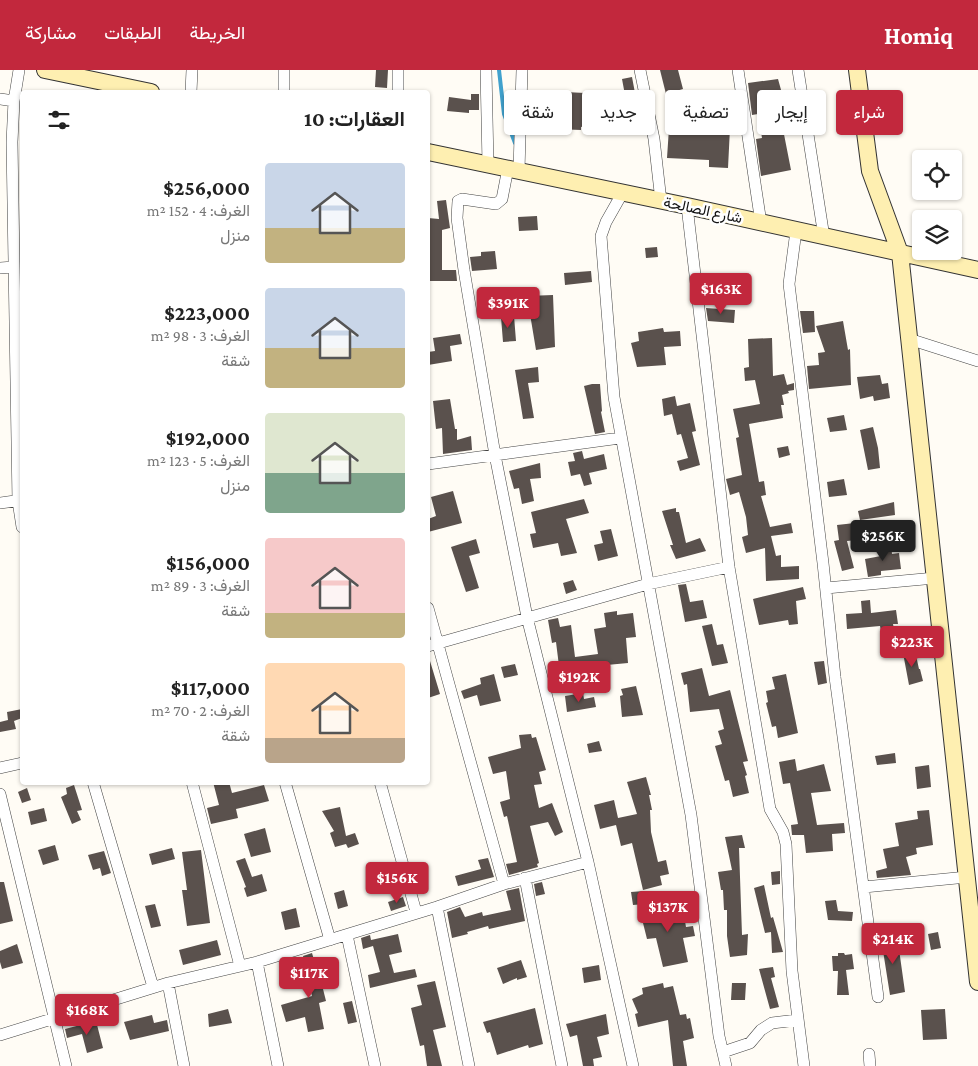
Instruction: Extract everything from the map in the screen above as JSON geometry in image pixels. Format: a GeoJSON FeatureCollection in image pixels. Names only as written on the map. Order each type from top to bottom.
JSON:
{"type":"FeatureCollection","features":[{"type":"Feature","properties":{"kind":"street"},"geometry":{"type":"LineString","coordinates":[[0,504],[20,501],[12,121],[19,70]]}},
{"type":"Feature","properties":{"kind":"street"},"geometry":{"type":"LineString","coordinates":[[45,70],[142,90]]}},
{"type":"Feature","properties":{"kind":"street"},"geometry":{"type":"LineString","coordinates":[[191,90],[192,70]]}},
{"type":"Feature","properties":{"kind":"street"},"geometry":{"type":"LineString","coordinates":[[284,70],[284,90]]}},
{"type":"Feature","properties":{"kind":"street"},"geometry":{"type":"LineString","coordinates":[[398,70],[398,90]]}},
{"type":"Feature","properties":{"kind":"street"},"geometry":{"type":"LineString","coordinates":[[486,70],[488,164]]}},
{"type":"Feature","properties":{"kind":"street"},"geometry":{"type":"LineString","coordinates":[[522,70],[514,169],[502,200],[496,204],[462,200],[457,205],[457,218],[495,455],[527,617],[588,862],[633,1066]]}},
{"type":"Feature","properties":{"kind":"street"},"geometry":{"type":"LineString","coordinates":[[640,70],[654,139],[661,201]]}},
{"type":"Feature","properties":{"kind":"street"},"geometry":{"type":"LineString","coordinates":[[738,70],[761,223]]}},
{"type":"Feature","properties":{"kind":"street"},"geometry":{"type":"LineString","coordinates":[[798,70],[824,237]]}},
{"type":"Feature","properties":{"kind":"street"},"geometry":{"type":"LineString","coordinates":[[857,70],[870,172],[900,254],[978,982]]}},
{"type":"Feature","properties":{"kind":"street"},"geometry":{"type":"LineString","coordinates":[[0,99],[14,101]]}},
{"type":"Feature","properties":{"kind":"street","name":"شارع الصالحة"},"geometry":{"type":"LineString","coordinates":[[430,152],[622,192],[978,270]]}},
{"type":"Feature","properties":{"kind":"street"},"geometry":{"type":"LineString","coordinates":[[622,192],[606,222],[601,236],[614,397],[620,438],[691,815],[719,1036],[726,1066]]}},
{"type":"Feature","properties":{"kind":"street"},"geometry":{"type":"LineString","coordinates":[[687,206],[729,567],[770,809],[783,832],[786,844],[792,971],[804,1066]]}},
{"type":"Feature","properties":{"kind":"street"},"geometry":{"type":"LineString","coordinates":[[796,231],[789,284],[835,677],[878,997]]}},
{"type":"Feature","properties":{"kind":"street"},"geometry":{"type":"LineString","coordinates":[[0,268],[14,267]]}},
{"type":"Feature","properties":{"kind":"street"},"geometry":{"type":"LineString","coordinates":[[909,339],[978,361]]}},
{"type":"Feature","properties":{"kind":"street"},"geometry":{"type":"LineString","coordinates":[[430,464],[620,438]]}},
{"type":"Feature","properties":{"kind":"street"},"geometry":{"type":"LineString","coordinates":[[432,645],[648,584],[729,567]]}},
{"type":"Feature","properties":{"kind":"street"},"geometry":{"type":"LineString","coordinates":[[826,588],[935,578]]}},
{"type":"Feature","properties":{"kind":"street"},"geometry":{"type":"LineString","coordinates":[[430,626],[432,645],[504,884]]}},
{"type":"Feature","properties":{"kind":"street"},"geometry":{"type":"LineString","coordinates":[[0,768],[20,763]]}},
{"type":"Feature","properties":{"kind":"street"},"geometry":{"type":"LineString","coordinates":[[95,785],[153,988]]}},
{"type":"Feature","properties":{"kind":"street"},"geometry":{"type":"LineString","coordinates":[[193,785],[240,966]]}},
{"type":"Feature","properties":{"kind":"street"},"geometry":{"type":"LineString","coordinates":[[286,785],[330,940]]}},
{"type":"Feature","properties":{"kind":"street"},"geometry":{"type":"LineString","coordinates":[[381,785],[416,912]]}},
{"type":"Feature","properties":{"kind":"street"},"geometry":{"type":"LineString","coordinates":[[0,794],[66,1066]]}},
{"type":"Feature","properties":{"kind":"street"},"geometry":{"type":"LineString","coordinates":[[0,1035],[168,983],[257,962],[504,884],[588,862]]}},
{"type":"Feature","properties":{"kind":"street"},"geometry":{"type":"LineString","coordinates":[[864,887],[967,877]]}},
{"type":"Feature","properties":{"kind":"street"},"geometry":{"type":"LineString","coordinates":[[525,878],[562,1066]]}},
{"type":"Feature","properties":{"kind":"street"},"geometry":{"type":"LineString","coordinates":[[437,906],[469,1066]]}},
{"type":"Feature","properties":{"kind":"street"},"geometry":{"type":"LineString","coordinates":[[346,935],[375,1066]]}},
{"type":"Feature","properties":{"kind":"street"},"geometry":{"type":"LineString","coordinates":[[257,962],[278,1066]]}},
{"type":"Feature","properties":{"kind":"street"},"geometry":{"type":"LineString","coordinates":[[168,983],[184,1066]]}},
{"type":"Feature","properties":{"kind":"street"},"geometry":{"type":"LineString","coordinates":[[723,1052],[750,1043],[761,1030],[772,1023],[797,1020]]}},
{"type":"Feature","properties":{"kind":"building"},"geometry":{"type":"Polygon","coordinates":[[[376,70],[388,70],[387,88],[375,87],[376,70]]]}},
{"type":"Feature","properties":{"kind":"building"},"geometry":{"type":"Polygon","coordinates":[[[660,70],[678,70],[683,89],[665,90],[660,70]]]}},
{"type":"Feature","properties":{"kind":"building"},"geometry":{"type":"Polygon","coordinates":[[[632,77],[634,90],[624,90],[622,79],[632,77]]]}},
{"type":"Feature","properties":{"kind":"building"},"geometry":{"type":"Polygon","coordinates":[[[778,79],[781,90],[757,90],[757,114],[752,115],[748,83],[778,79]]]}},
{"type":"Feature","properties":{"kind":"building"},"geometry":{"type":"Polygon","coordinates":[[[572,92],[582,93],[581,130],[572,130],[572,92]]]}},
{"type":"Feature","properties":{"kind":"building"},"geometry":{"type":"Polygon","coordinates":[[[471,94],[479,94],[479,110],[469,110],[469,113],[447,111],[449,97],[471,100],[471,94]]]}},
{"type":"Feature","properties":{"kind":"building"},"geometry":{"type":"Polygon","coordinates":[[[669,135],[730,135],[728,168],[709,167],[709,160],[667,158],[669,135]]]}},
{"type":"Feature","properties":{"kind":"building"},"geometry":{"type":"Polygon","coordinates":[[[762,135],[784,135],[791,170],[761,176],[756,139],[762,138],[762,135]]]}},
{"type":"Feature","properties":{"kind":"building"},"geometry":{"type":"Polygon","coordinates":[[[446,200],[450,228],[442,230],[442,270],[456,270],[457,281],[430,281],[430,218],[439,219],[437,201],[446,200]]]}},
{"type":"Feature","properties":{"kind":"building"},"geometry":{"type":"Polygon","coordinates":[[[537,216],[538,230],[519,231],[518,217],[537,216]]]}},
{"type":"Feature","properties":{"kind":"building"},"geometry":{"type":"Polygon","coordinates":[[[657,247],[658,257],[646,258],[645,248],[657,247]]]}},
{"type":"Feature","properties":{"kind":"building"},"geometry":{"type":"Polygon","coordinates":[[[495,251],[497,269],[472,271],[470,257],[481,256],[481,252],[495,251]]]}},
{"type":"Feature","properties":{"kind":"building"},"geometry":{"type":"Polygon","coordinates":[[[591,271],[592,282],[565,285],[564,273],[591,271]]]}},
{"type":"Feature","properties":{"kind":"building"},"geometry":{"type":"Polygon","coordinates":[[[553,295],[555,347],[536,350],[527,296],[553,295]]]}},
{"type":"Feature","properties":{"kind":"building"},"geometry":{"type":"Polygon","coordinates":[[[479,302],[508,303],[507,315],[479,313],[479,302]]]}},
{"type":"Feature","properties":{"kind":"building"},"geometry":{"type":"Polygon","coordinates":[[[706,308],[735,310],[734,323],[708,321],[706,308]]]}},
{"type":"Feature","properties":{"kind":"building"},"geometry":{"type":"Polygon","coordinates":[[[800,311],[814,311],[815,332],[803,333],[800,311]]]}},
{"type":"Feature","properties":{"kind":"building"},"geometry":{"type":"Polygon","coordinates":[[[514,316],[516,341],[503,342],[501,317],[514,316]]]}},
{"type":"Feature","properties":{"kind":"building"},"geometry":{"type":"Polygon","coordinates":[[[843,321],[848,350],[850,349],[851,385],[809,389],[807,366],[819,365],[818,353],[825,352],[816,326],[843,321]]]}},
{"type":"Feature","properties":{"kind":"building"},"geometry":{"type":"Polygon","coordinates":[[[663,328],[664,332],[680,331],[681,346],[664,347],[666,365],[637,367],[631,343],[639,341],[638,332],[663,328]]]}},
{"type":"Feature","properties":{"kind":"building"},"geometry":{"type":"Polygon","coordinates":[[[460,334],[462,344],[450,346],[452,361],[430,365],[430,352],[435,351],[433,338],[460,334]]]}},
{"type":"Feature","properties":{"kind":"building"},"geometry":{"type":"Polygon","coordinates":[[[772,338],[773,376],[784,374],[787,385],[794,383],[794,390],[782,395],[784,405],[781,405],[783,418],[749,424],[759,482],[764,481],[766,495],[761,496],[770,527],[791,523],[793,533],[771,536],[776,556],[781,555],[781,567],[799,566],[799,579],[766,581],[765,548],[746,553],[742,537],[748,535],[746,517],[739,492],[730,495],[726,479],[742,475],[736,438],[739,437],[733,409],[760,404],[755,380],[745,381],[744,368],[749,367],[748,339],[772,338]]]}},
{"type":"Feature","properties":{"kind":"building"},"geometry":{"type":"Polygon","coordinates":[[[538,367],[539,382],[528,383],[534,418],[523,419],[515,370],[538,367]]]}},
{"type":"Feature","properties":{"kind":"building"},"geometry":{"type":"Polygon","coordinates":[[[880,375],[882,384],[888,383],[890,398],[874,401],[873,396],[860,399],[857,377],[880,375]]]}},
{"type":"Feature","properties":{"kind":"building"},"geometry":{"type":"Polygon","coordinates":[[[600,384],[601,412],[605,432],[595,434],[584,386],[600,384]]]}},
{"type":"Feature","properties":{"kind":"building"},"geometry":{"type":"Polygon","coordinates":[[[675,396],[677,406],[690,403],[696,431],[692,432],[700,465],[680,471],[677,461],[688,458],[681,434],[677,435],[672,414],[664,416],[662,399],[675,396]]]}},
{"type":"Feature","properties":{"kind":"building"},"geometry":{"type":"Polygon","coordinates":[[[450,399],[455,429],[457,429],[457,440],[471,436],[472,450],[443,454],[442,428],[436,429],[433,401],[450,399]]]}},
{"type":"Feature","properties":{"kind":"building"},"geometry":{"type":"Polygon","coordinates":[[[844,415],[847,430],[830,432],[827,418],[844,415]]]}},
{"type":"Feature","properties":{"kind":"building"},"geometry":{"type":"Polygon","coordinates":[[[873,427],[880,468],[868,470],[860,430],[873,427]]]}},
{"type":"Feature","properties":{"kind":"building"},"geometry":{"type":"Polygon","coordinates":[[[788,446],[790,455],[779,458],[777,448],[788,446]]]}},
{"type":"Feature","properties":{"kind":"building"},"geometry":{"type":"Polygon","coordinates":[[[582,451],[584,459],[604,454],[607,469],[589,473],[592,484],[584,486],[580,474],[571,476],[568,462],[575,461],[573,453],[582,451]]]}},
{"type":"Feature","properties":{"kind":"building"},"geometry":{"type":"Polygon","coordinates":[[[540,463],[541,478],[530,479],[534,501],[522,504],[519,488],[514,489],[509,471],[540,463]]]}},
{"type":"Feature","properties":{"kind":"building"},"geometry":{"type":"Polygon","coordinates":[[[844,479],[847,495],[829,497],[827,482],[844,479]]]}},
{"type":"Feature","properties":{"kind":"building"},"geometry":{"type":"Polygon","coordinates":[[[453,491],[462,523],[430,531],[430,518],[436,516],[431,497],[453,491]]]}},
{"type":"Feature","properties":{"kind":"building"},"geometry":{"type":"Polygon","coordinates":[[[584,499],[589,513],[566,519],[577,553],[561,556],[558,543],[533,548],[530,534],[536,533],[531,512],[584,499]]]}},
{"type":"Feature","properties":{"kind":"building"},"geometry":{"type":"Polygon","coordinates":[[[894,502],[895,515],[860,520],[858,511],[894,502]]]}},
{"type":"Feature","properties":{"kind":"building"},"geometry":{"type":"Polygon","coordinates":[[[676,508],[676,512],[679,512],[686,543],[700,538],[706,551],[676,559],[670,545],[673,545],[662,511],[676,508]]]}},
{"type":"Feature","properties":{"kind":"building"},"geometry":{"type":"Polygon","coordinates":[[[855,523],[857,540],[847,541],[854,568],[842,571],[834,541],[839,540],[837,525],[855,523]]]}},
{"type":"Feature","properties":{"kind":"building"},"geometry":{"type":"Polygon","coordinates":[[[611,529],[618,556],[598,561],[594,545],[603,543],[600,531],[611,529]]]}},
{"type":"Feature","properties":{"kind":"building"},"geometry":{"type":"Polygon","coordinates":[[[476,539],[480,553],[469,556],[479,588],[466,592],[451,547],[476,539]]]}},
{"type":"Feature","properties":{"kind":"building"},"geometry":{"type":"Polygon","coordinates":[[[891,544],[892,554],[899,553],[901,569],[881,571],[881,575],[868,577],[865,559],[881,556],[879,545],[891,544]]]}},
{"type":"Feature","properties":{"kind":"building"},"geometry":{"type":"Polygon","coordinates":[[[573,580],[577,590],[566,594],[563,583],[573,580]]]}},
{"type":"Feature","properties":{"kind":"building"},"geometry":{"type":"Polygon","coordinates":[[[686,584],[690,602],[703,600],[707,618],[685,622],[678,585],[686,584]]]}},
{"type":"Feature","properties":{"kind":"building"},"geometry":{"type":"Polygon","coordinates":[[[803,587],[806,599],[796,601],[798,624],[789,625],[788,620],[759,625],[753,599],[803,587]]]}},
{"type":"Feature","properties":{"kind":"building"},"geometry":{"type":"Polygon","coordinates":[[[870,600],[871,613],[896,610],[898,624],[893,624],[897,644],[884,646],[880,626],[847,629],[846,614],[862,613],[861,601],[870,600]]]}},
{"type":"Feature","properties":{"kind":"building"},"geometry":{"type":"Polygon","coordinates":[[[617,611],[617,615],[633,613],[636,637],[626,638],[628,663],[596,666],[597,670],[560,674],[556,642],[552,643],[548,620],[558,618],[560,627],[571,625],[575,657],[598,654],[594,629],[606,627],[604,613],[617,611]]]}},
{"type":"Feature","properties":{"kind":"building"},"geometry":{"type":"Polygon","coordinates":[[[712,624],[717,645],[723,644],[728,663],[712,666],[702,626],[712,624]]]}},
{"type":"Feature","properties":{"kind":"building"},"geometry":{"type":"Polygon","coordinates":[[[915,651],[923,681],[909,685],[903,653],[915,651]]]}},
{"type":"Feature","properties":{"kind":"building"},"geometry":{"type":"Polygon","coordinates":[[[430,661],[440,694],[430,697],[430,661]]]}},
{"type":"Feature","properties":{"kind":"building"},"geometry":{"type":"Polygon","coordinates":[[[824,661],[827,683],[818,685],[814,662],[824,661]]]}},
{"type":"Feature","properties":{"kind":"building"},"geometry":{"type":"Polygon","coordinates":[[[515,664],[518,675],[504,678],[501,667],[515,664]]]}},
{"type":"Feature","properties":{"kind":"building"},"geometry":{"type":"Polygon","coordinates":[[[702,668],[709,696],[730,690],[748,761],[743,762],[749,793],[733,797],[729,780],[725,781],[715,746],[722,744],[718,731],[724,729],[719,709],[690,712],[687,684],[684,685],[681,673],[702,668]]]}},
{"type":"Feature","properties":{"kind":"building"},"geometry":{"type":"Polygon","coordinates":[[[494,674],[501,701],[480,706],[477,695],[464,699],[461,691],[481,684],[480,678],[494,674]]]}},
{"type":"Feature","properties":{"kind":"building"},"geometry":{"type":"Polygon","coordinates":[[[786,674],[798,733],[778,738],[776,726],[772,727],[766,703],[768,702],[766,691],[775,689],[772,677],[786,674]]]}},
{"type":"Feature","properties":{"kind":"building"},"geometry":{"type":"Polygon","coordinates":[[[636,686],[643,715],[622,717],[620,696],[623,695],[621,689],[636,686]]]}},
{"type":"Feature","properties":{"kind":"building"},"geometry":{"type":"Polygon","coordinates":[[[583,693],[584,699],[594,697],[596,707],[567,712],[565,696],[583,693]]]}},
{"type":"Feature","properties":{"kind":"building"},"geometry":{"type":"Polygon","coordinates":[[[20,709],[20,719],[14,721],[16,729],[0,732],[0,722],[8,720],[7,712],[20,709]]]}},
{"type":"Feature","properties":{"kind":"building"},"geometry":{"type":"Polygon","coordinates":[[[531,734],[532,738],[536,737],[546,770],[539,772],[542,784],[534,785],[539,808],[552,803],[563,832],[555,836],[548,822],[530,826],[539,863],[537,864],[538,867],[509,875],[506,864],[517,862],[507,816],[504,817],[500,802],[510,799],[506,771],[493,774],[488,757],[521,748],[519,735],[531,734]]]}},
{"type":"Feature","properties":{"kind":"building"},"geometry":{"type":"Polygon","coordinates":[[[599,741],[602,751],[589,753],[587,744],[599,741]]]}},
{"type":"Feature","properties":{"kind":"building"},"geometry":{"type":"Polygon","coordinates":[[[895,753],[896,763],[877,765],[875,756],[895,753]]]}},
{"type":"Feature","properties":{"kind":"building"},"geometry":{"type":"Polygon","coordinates":[[[795,759],[797,771],[824,764],[831,791],[811,793],[817,825],[844,823],[845,833],[832,834],[833,851],[806,853],[804,835],[792,835],[791,825],[798,824],[790,783],[783,784],[779,762],[795,759]]]}},
{"type":"Feature","properties":{"kind":"building"},"geometry":{"type":"Polygon","coordinates":[[[929,765],[931,787],[917,789],[915,767],[929,765]]]}},
{"type":"Feature","properties":{"kind":"building"},"geometry":{"type":"Polygon","coordinates":[[[646,777],[651,795],[649,795],[652,810],[650,810],[651,832],[658,862],[666,860],[669,874],[660,876],[662,885],[643,890],[632,843],[621,846],[616,825],[600,829],[594,805],[614,800],[618,818],[637,814],[627,782],[646,777]]]}},
{"type":"Feature","properties":{"kind":"building"},"geometry":{"type":"Polygon","coordinates":[[[74,785],[82,810],[77,811],[81,820],[72,824],[61,797],[67,794],[66,788],[74,785]]]}},
{"type":"Feature","properties":{"kind":"building"},"geometry":{"type":"Polygon","coordinates":[[[214,785],[230,785],[232,793],[264,785],[269,801],[236,809],[238,818],[211,824],[207,808],[219,805],[214,785]]]}},
{"type":"Feature","properties":{"kind":"building"},"geometry":{"type":"Polygon","coordinates":[[[27,788],[31,800],[22,803],[18,792],[27,788]]]}},
{"type":"Feature","properties":{"kind":"building"},"geometry":{"type":"Polygon","coordinates":[[[340,807],[346,836],[355,833],[359,844],[348,848],[346,844],[335,847],[330,833],[334,831],[322,811],[340,807]]]}},
{"type":"Feature","properties":{"kind":"building"},"geometry":{"type":"Polygon","coordinates":[[[44,808],[47,821],[31,825],[28,812],[44,808]]]}},
{"type":"Feature","properties":{"kind":"building"},"geometry":{"type":"Polygon","coordinates":[[[929,810],[933,845],[916,848],[917,854],[906,857],[911,875],[877,878],[876,871],[887,868],[883,849],[899,846],[895,823],[918,819],[917,811],[929,810]]]}},
{"type":"Feature","properties":{"kind":"building"},"geometry":{"type":"Polygon","coordinates":[[[265,828],[271,852],[251,857],[244,834],[265,828]]]}},
{"type":"Feature","properties":{"kind":"building"},"geometry":{"type":"Polygon","coordinates":[[[742,835],[745,848],[739,848],[742,935],[748,934],[747,955],[730,957],[727,936],[727,910],[724,910],[723,890],[721,890],[718,872],[732,870],[725,837],[742,835]]]}},
{"type":"Feature","properties":{"kind":"building"},"geometry":{"type":"Polygon","coordinates":[[[55,845],[59,860],[43,865],[38,850],[55,845]]]}},
{"type":"Feature","properties":{"kind":"building"},"geometry":{"type":"Polygon","coordinates":[[[172,848],[175,859],[152,865],[149,854],[172,848]]]}},
{"type":"Feature","properties":{"kind":"building"},"geometry":{"type":"Polygon","coordinates":[[[201,850],[210,923],[187,926],[182,890],[187,890],[182,852],[201,850]]]}},
{"type":"Feature","properties":{"kind":"building"},"geometry":{"type":"Polygon","coordinates":[[[104,851],[111,873],[102,876],[100,868],[93,870],[88,855],[104,851]]]}},
{"type":"Feature","properties":{"kind":"building"},"geometry":{"type":"Polygon","coordinates":[[[245,858],[252,877],[262,874],[267,891],[247,897],[244,888],[246,887],[236,861],[245,858]]]}},
{"type":"Feature","properties":{"kind":"building"},"geometry":{"type":"Polygon","coordinates":[[[488,858],[494,877],[458,886],[455,876],[481,869],[478,860],[488,858]]]}},
{"type":"Feature","properties":{"kind":"building"},"geometry":{"type":"Polygon","coordinates":[[[780,871],[780,884],[772,885],[771,872],[780,871]]]}},
{"type":"Feature","properties":{"kind":"building"},"geometry":{"type":"Polygon","coordinates":[[[0,882],[4,882],[13,921],[0,924],[0,882]]]}},
{"type":"Feature","properties":{"kind":"building"},"geometry":{"type":"Polygon","coordinates":[[[542,882],[545,894],[536,896],[534,884],[542,882]]]}},
{"type":"Feature","properties":{"kind":"building"},"geometry":{"type":"Polygon","coordinates":[[[764,885],[771,918],[773,917],[783,952],[772,953],[771,932],[765,933],[754,888],[764,885]]]}},
{"type":"Feature","properties":{"kind":"building"},"geometry":{"type":"Polygon","coordinates":[[[519,888],[525,921],[489,929],[488,926],[452,938],[447,912],[460,907],[465,917],[482,912],[483,916],[511,910],[506,891],[519,888]]]}},
{"type":"Feature","properties":{"kind":"building"},"geometry":{"type":"Polygon","coordinates":[[[344,890],[348,906],[338,909],[334,893],[344,890]]]}},
{"type":"Feature","properties":{"kind":"building"},"geometry":{"type":"Polygon","coordinates":[[[644,891],[645,904],[633,905],[631,892],[644,891]]]}},
{"type":"Feature","properties":{"kind":"building"},"geometry":{"type":"Polygon","coordinates":[[[403,897],[406,906],[391,911],[388,902],[403,897]]]}},
{"type":"Feature","properties":{"kind":"building"},"geometry":{"type":"Polygon","coordinates":[[[836,900],[838,911],[853,912],[852,921],[828,920],[825,901],[836,900]]]}},
{"type":"Feature","properties":{"kind":"building"},"geometry":{"type":"Polygon","coordinates":[[[155,904],[161,926],[151,928],[145,906],[155,904]]]}},
{"type":"Feature","properties":{"kind":"building"},"geometry":{"type":"Polygon","coordinates":[[[682,904],[686,927],[693,926],[695,936],[683,938],[688,962],[663,967],[656,938],[647,939],[640,911],[682,904]]]}},
{"type":"Feature","properties":{"kind":"building"},"geometry":{"type":"Polygon","coordinates":[[[296,908],[300,927],[285,930],[281,912],[296,908]]]}},
{"type":"Feature","properties":{"kind":"building"},"geometry":{"type":"Polygon","coordinates":[[[938,932],[941,948],[931,950],[928,934],[938,932]]]}},
{"type":"Feature","properties":{"kind":"building"},"geometry":{"type":"Polygon","coordinates":[[[398,934],[402,952],[389,955],[394,973],[415,969],[417,977],[370,988],[368,975],[380,972],[373,946],[363,949],[361,938],[370,935],[371,940],[398,934]]]}},
{"type":"Feature","properties":{"kind":"building"},"geometry":{"type":"Polygon","coordinates":[[[897,935],[905,992],[890,995],[881,938],[897,935]]]}},
{"type":"Feature","properties":{"kind":"building"},"geometry":{"type":"Polygon","coordinates":[[[217,940],[221,955],[183,965],[179,950],[217,940]]]}},
{"type":"Feature","properties":{"kind":"building"},"geometry":{"type":"Polygon","coordinates":[[[17,944],[23,963],[2,969],[0,951],[17,944]]]}},
{"type":"Feature","properties":{"kind":"building"},"geometry":{"type":"Polygon","coordinates":[[[312,953],[316,967],[321,965],[325,985],[322,985],[326,1001],[319,1003],[324,1029],[308,1032],[305,1017],[286,1022],[281,1005],[312,996],[303,956],[312,953]]]}},
{"type":"Feature","properties":{"kind":"building"},"geometry":{"type":"Polygon","coordinates":[[[838,953],[852,954],[854,969],[846,970],[849,995],[837,995],[838,971],[833,971],[832,956],[838,956],[838,953]]]}},
{"type":"Feature","properties":{"kind":"building"},"geometry":{"type":"Polygon","coordinates":[[[521,960],[527,977],[517,980],[517,978],[503,984],[497,968],[521,960]]]}},
{"type":"Feature","properties":{"kind":"building"},"geometry":{"type":"Polygon","coordinates":[[[599,965],[601,980],[584,983],[582,968],[599,965]]]}},
{"type":"Feature","properties":{"kind":"building"},"geometry":{"type":"Polygon","coordinates":[[[773,967],[775,977],[771,978],[779,1007],[770,1009],[759,969],[773,967]]]}},
{"type":"Feature","properties":{"kind":"building"},"geometry":{"type":"Polygon","coordinates":[[[435,981],[446,1027],[433,1030],[442,1066],[427,1066],[424,1045],[420,1046],[411,1008],[422,1005],[417,985],[435,981]]]}},
{"type":"Feature","properties":{"kind":"building"},"geometry":{"type":"Polygon","coordinates":[[[663,983],[664,988],[673,986],[680,1015],[686,1014],[687,1019],[690,1018],[694,1038],[683,1041],[687,1066],[673,1066],[668,1020],[638,1027],[635,1014],[638,1013],[632,999],[643,994],[642,988],[663,983]]]}},
{"type":"Feature","properties":{"kind":"building"},"geometry":{"type":"Polygon","coordinates":[[[732,983],[746,983],[745,1000],[731,1000],[732,983]]]}},
{"type":"Feature","properties":{"kind":"building"},"geometry":{"type":"Polygon","coordinates":[[[352,1001],[357,1022],[348,1024],[343,1003],[352,1001]]]}},
{"type":"Feature","properties":{"kind":"building"},"geometry":{"type":"Polygon","coordinates":[[[535,1008],[543,1044],[529,1048],[528,1045],[497,1055],[490,1032],[487,1033],[483,1022],[535,1008]]]}},
{"type":"Feature","properties":{"kind":"building"},"geometry":{"type":"Polygon","coordinates":[[[228,1009],[232,1023],[209,1027],[208,1014],[228,1009]]]}},
{"type":"Feature","properties":{"kind":"building"},"geometry":{"type":"Polygon","coordinates":[[[945,1009],[947,1039],[923,1040],[921,1010],[945,1009]]]}},
{"type":"Feature","properties":{"kind":"building"},"geometry":{"type":"Polygon","coordinates":[[[606,1014],[609,1034],[597,1037],[602,1057],[593,1059],[594,1066],[583,1066],[577,1035],[570,1037],[566,1024],[606,1014]]]}},
{"type":"Feature","properties":{"kind":"building"},"geometry":{"type":"Polygon","coordinates":[[[152,1015],[154,1023],[167,1020],[169,1031],[130,1040],[124,1022],[152,1015]]]}},
{"type":"Feature","properties":{"kind":"building"},"geometry":{"type":"Polygon","coordinates":[[[96,1021],[103,1048],[87,1053],[82,1034],[67,1038],[65,1029],[96,1021]]]}},
{"type":"Feature","properties":{"kind":"waterway"},"geometry":{"type":"LineString","coordinates":[[499,70],[504,114],[515,143]]}}]}
